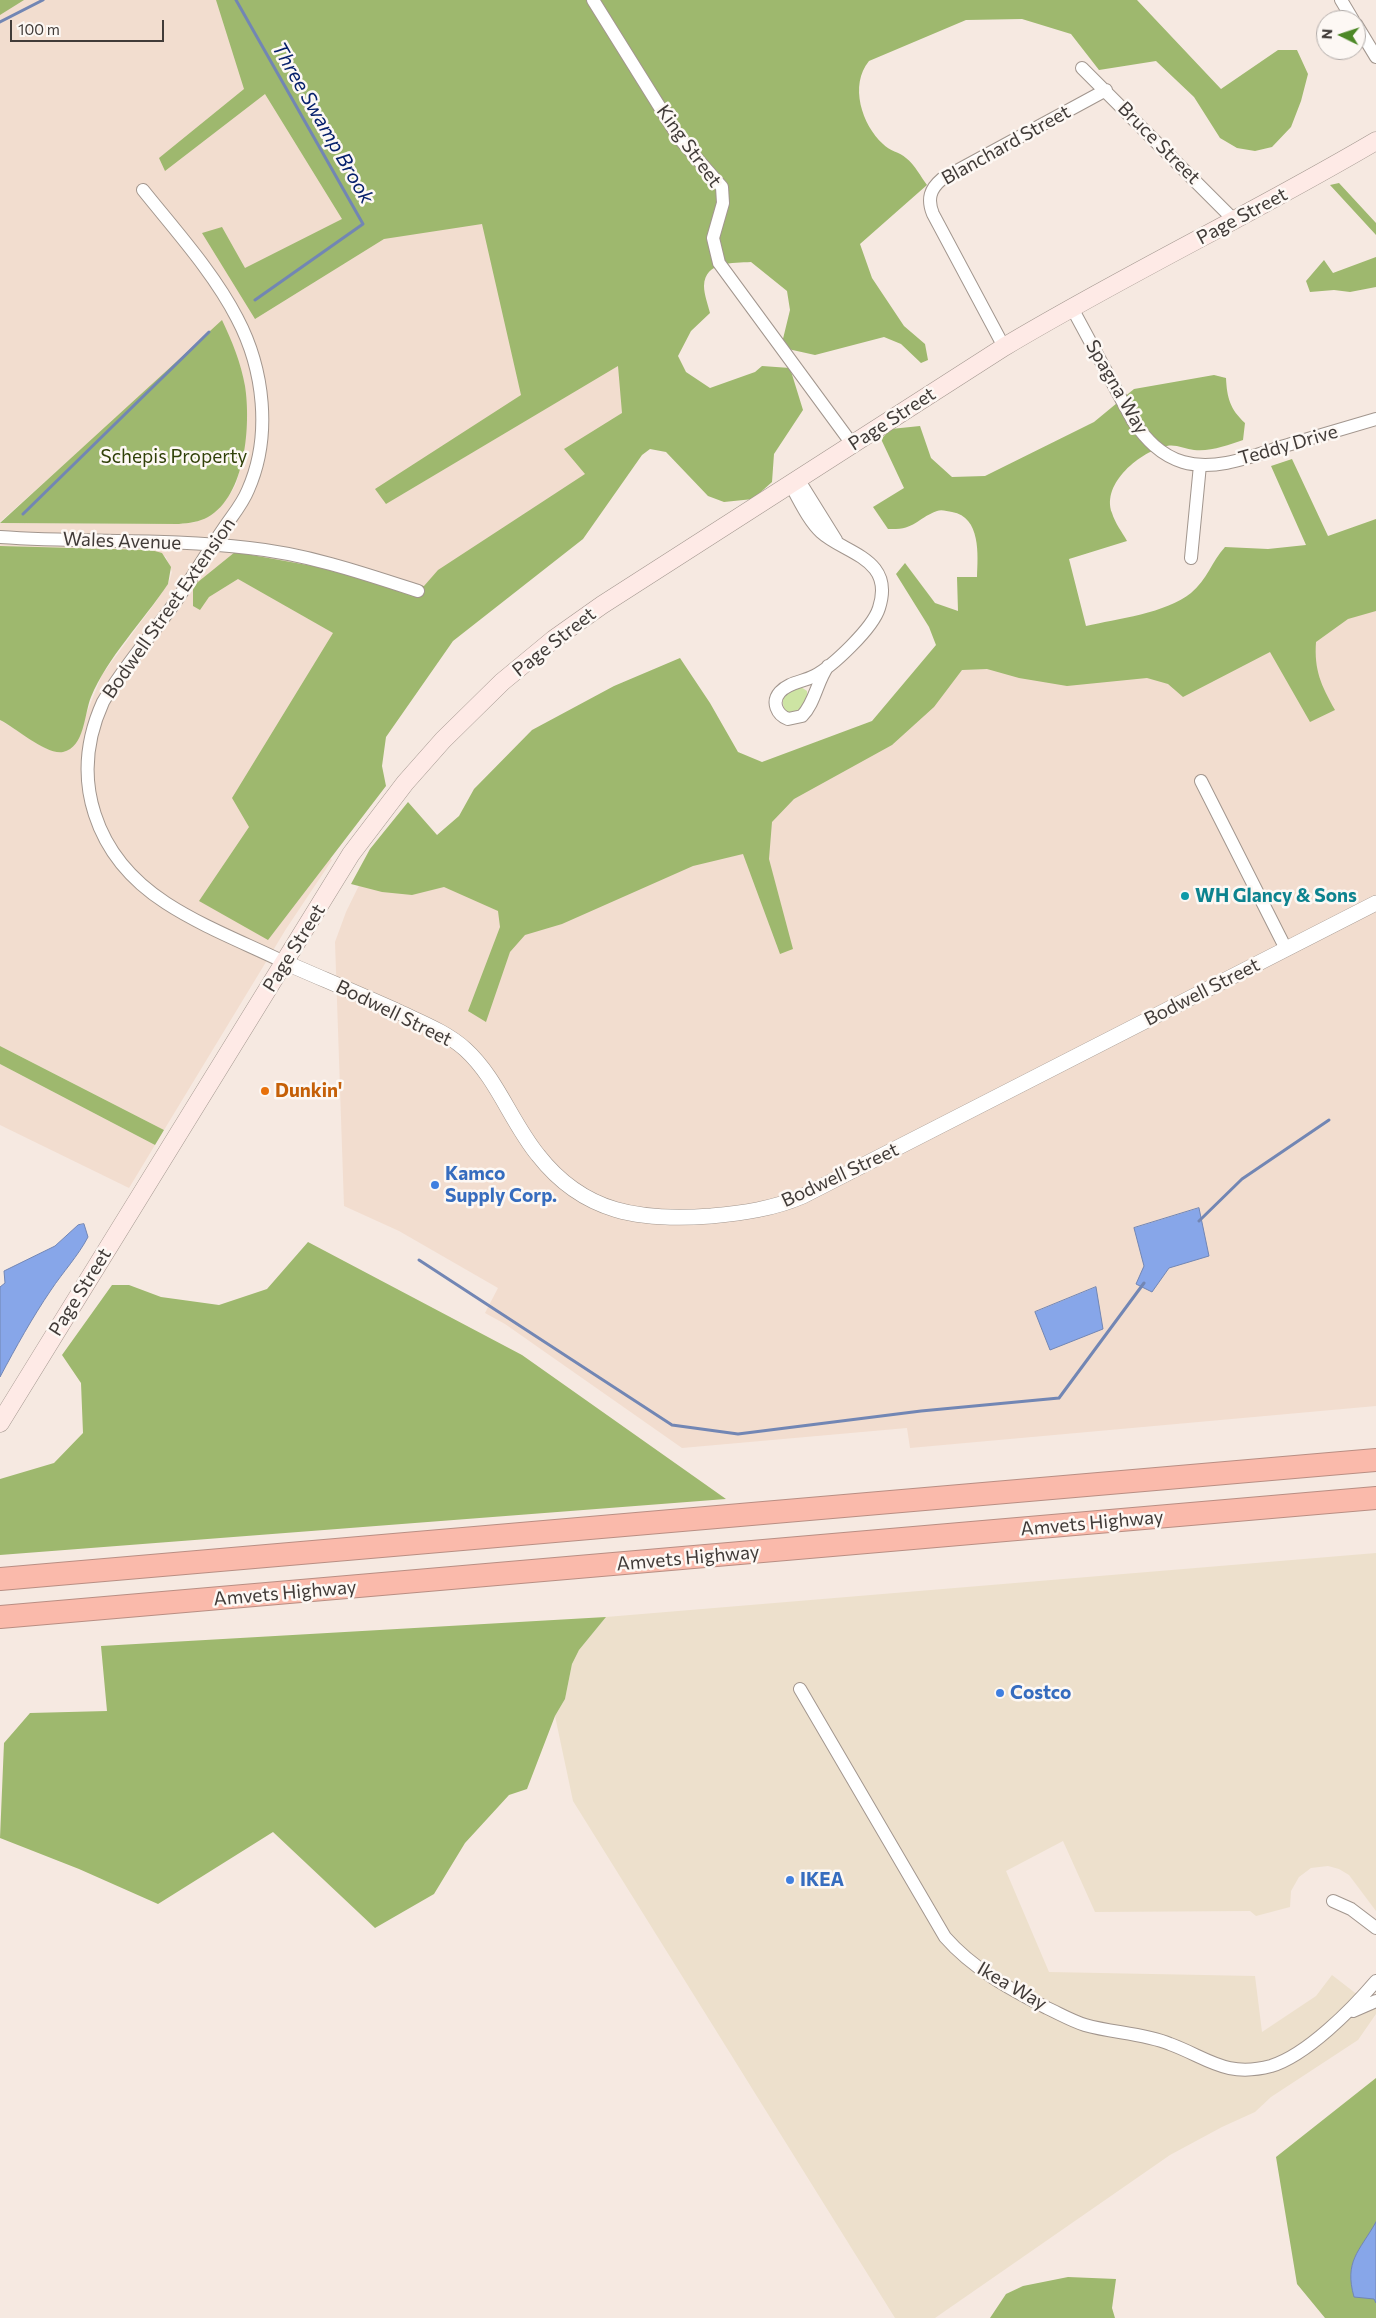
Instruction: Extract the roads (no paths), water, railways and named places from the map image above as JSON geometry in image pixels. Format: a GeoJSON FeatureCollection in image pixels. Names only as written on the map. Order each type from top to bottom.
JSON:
{"type":"FeatureCollection","features":[{"type":"Feature","properties":{"kind":"highway","name":"Amvets Highway"},"geometry":{"type":"LineString","coordinates":[[0,1579],[1376,1460]]}},
{"type":"Feature","properties":{"kind":"highway","name":"Amvets Highway"},"geometry":{"type":"LineString","coordinates":[[0,1617],[1376,1498]]}},
{"type":"Feature","properties":{"kind":"main road","name":"Page Street"},"geometry":{"type":"LineString","coordinates":[[0,1423],[351,854],[377,818],[423,762],[482,701],[527,661],[576,622],[1004,347],[1376,141]]}},
{"type":"Feature","properties":{"kind":"street","name":"King Street"},"geometry":{"type":"LineString","coordinates":[[593,0],[678,138],[722,187],[723,203],[713,238],[719,263],[852,444]]}},
{"type":"Feature","properties":{"kind":"street"},"geometry":{"type":"LineString","coordinates":[[1366,40],[1376,57]]}},
{"type":"Feature","properties":{"kind":"street","name":"Bruce Street"},"geometry":{"type":"LineString","coordinates":[[1082,68],[1234,220]]}},
{"type":"Feature","properties":{"kind":"street","name":"Blanchard Street"},"geometry":{"type":"LineString","coordinates":[[1004,347],[933,214],[930,203],[932,190],[942,179],[1106,90]]}},
{"type":"Feature","properties":{"kind":"street","name":"Bodwell Street Extension"},"geometry":{"type":"LineString","coordinates":[[144,190],[221,292],[236,316],[249,345],[258,381],[262,427],[256,469],[247,492],[176,600],[103,702],[96,719],[88,750],[86,769],[90,798],[95,816],[110,846],[127,869],[154,895],[196,920],[284,962]]}},
{"type":"Feature","properties":{"kind":"street","name":"Spagna Way"},"geometry":{"type":"LineString","coordinates":[[1072,308],[1133,421],[1144,437],[1170,457],[1200,465]]}},
{"type":"Feature","properties":{"kind":"street","name":"Teddy Drive"},"geometry":{"type":"LineString","coordinates":[[1200,465],[1230,462],[1376,419]]}},
{"type":"Feature","properties":{"kind":"street"},"geometry":{"type":"LineString","coordinates":[[1191,558],[1200,465]]}},
{"type":"Feature","properties":{"kind":"street"},"geometry":{"type":"LineString","coordinates":[[794,482],[818,529],[868,562],[877,575],[881,594],[879,608],[872,622],[828,666],[816,675],[788,685],[778,695],[776,704],[779,713],[788,719],[798,718],[806,712],[820,679],[828,666]]}},
{"type":"Feature","properties":{"kind":"street","name":"Wales Avenue"},"geometry":{"type":"LineString","coordinates":[[0,537],[213,544],[260,549],[306,558],[418,591]]}},
{"type":"Feature","properties":{"kind":"street"},"geometry":{"type":"LineString","coordinates":[[798,682],[804,682],[811,686],[812,699]]}},
{"type":"Feature","properties":{"kind":"street"},"geometry":{"type":"LineString","coordinates":[[1201,781],[1286,949]]}},
{"type":"Feature","properties":{"kind":"street","name":"Bodwell Street"},"geometry":{"type":"LineString","coordinates":[[284,962],[439,1031],[464,1048],[489,1078],[538,1156],[573,1189],[600,1204],[624,1212],[648,1218],[671,1218],[758,1210],[803,1196],[1376,903]]}},
{"type":"Feature","properties":{"kind":"street","name":"Ikea Way"},"geometry":{"type":"LineString","coordinates":[[800,1689],[939,1929],[962,1956],[999,1981],[1084,2025],[1154,2039],[1170,2044],[1205,2061],[1231,2069],[1258,2068],[1281,2061],[1296,2053],[1349,2013],[1376,1981]]}},
{"type":"Feature","properties":{"kind":"street"},"geometry":{"type":"LineString","coordinates":[[1332,1901],[1351,1909],[1374,1926],[1376,1937]]}},
{"type":"Feature","properties":{"kind":"street","name":"Ikea Way"},"geometry":{"type":"LineString","coordinates":[[1349,2013],[1376,2001]]}},
{"type":"Feature","properties":{"kind":"water"},"geometry":{"type":"Polygon","coordinates":[[[1199,1208],[1209,1256],[1169,1268],[1152,1292],[1136,1284],[1144,1266],[1134,1228],[1199,1208]]]}},
{"type":"Feature","properties":{"kind":"water"},"geometry":{"type":"Polygon","coordinates":[[[84,1224],[88,1237],[37,1311],[0,1377],[0,1287],[5,1283],[4,1271],[55,1246],[78,1225],[84,1224]]]}},
{"type":"Feature","properties":{"kind":"water"},"geometry":{"type":"Polygon","coordinates":[[[1096,1287],[1103,1329],[1050,1350],[1035,1312],[1096,1287]]]}},
{"type":"Feature","properties":{"kind":"water"},"geometry":{"type":"Polygon","coordinates":[[[1376,2222],[1376,2303],[1374,2299],[1354,2297],[1351,2274],[1355,2257],[1376,2222]]]}},
{"type":"Feature","properties":{"kind":"waterway","name":"Three Swamp Brook"},"geometry":{"type":"LineString","coordinates":[[0,22],[43,0]]}},
{"type":"Feature","properties":{"kind":"waterway","name":"Three Swamp Brook"},"geometry":{"type":"LineString","coordinates":[[236,0],[363,224],[255,300]]}},
{"type":"Feature","properties":{"kind":"waterway","name":"Three Swamp Brook"},"geometry":{"type":"LineString","coordinates":[[23,514],[209,332]]}},
{"type":"Feature","properties":{"kind":"waterway"},"geometry":{"type":"LineString","coordinates":[[1199,1221],[1242,1179],[1329,1120]]}},
{"type":"Feature","properties":{"kind":"waterway"},"geometry":{"type":"LineString","coordinates":[[419,1260],[672,1425],[738,1434],[921,1411],[1059,1398],[1144,1283]]}},
{"type":"Feature","properties":{"kind":"place","name":"WH Glancy & Sons"},"geometry":{"type":"Point","coordinates":[1185,896]}},
{"type":"Feature","properties":{"kind":"place","name":"Dunkin'"},"geometry":{"type":"Point","coordinates":[265,1091]}},
{"type":"Feature","properties":{"kind":"place","name":"Kamco Supply Corp."},"geometry":{"type":"Point","coordinates":[435,1185]}},
{"type":"Feature","properties":{"kind":"place","name":"Costco"},"geometry":{"type":"Point","coordinates":[1000,1693]}},
{"type":"Feature","properties":{"kind":"place","name":"IKEA"},"geometry":{"type":"Point","coordinates":[790,1880]}},
{"type":"Feature","properties":{"kind":"park label","name":"Schepis Property"},"geometry":{"type":"Point","coordinates":[174,457]}}]}
